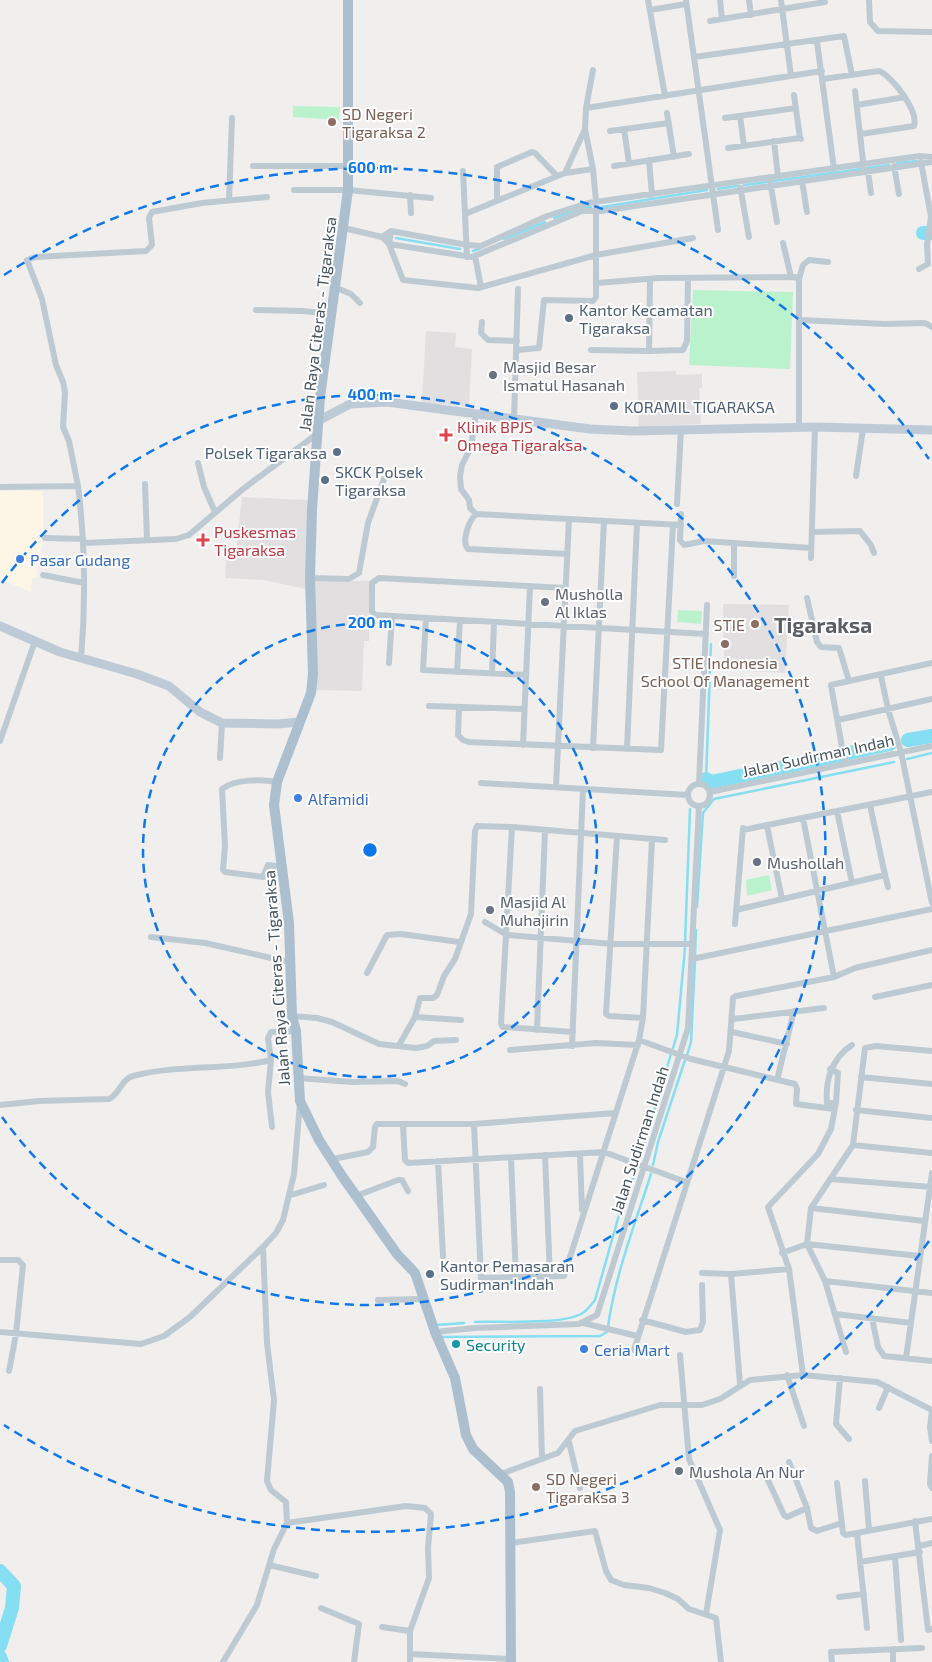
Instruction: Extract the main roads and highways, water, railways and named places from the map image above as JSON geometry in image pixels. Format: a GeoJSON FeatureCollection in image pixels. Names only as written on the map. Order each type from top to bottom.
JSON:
{"type":"FeatureCollection","features":[{"type":"Feature","properties":{"kind":"main road","name":"Jalan Raya Citeras - Tigaraksa"},"geometry":{"type":"LineString","coordinates":[[348,0],[348,190],[317,434],[310,578],[314,674],[311,693],[277,782],[274,805],[274,824],[283,867],[289,923],[292,1016],[296,1031],[300,1101],[319,1140],[356,1196],[397,1254],[415,1273],[419,1281],[422,1299],[455,1378],[466,1435],[473,1449],[508,1482],[511,1542],[511,1661]]}},
{"type":"Feature","properties":{"kind":"waterway"},"geometry":{"type":"LineString","coordinates":[[897,163],[917,161]]}},
{"type":"Feature","properties":{"kind":"waterway"},"geometry":{"type":"LineString","coordinates":[[867,168],[889,165]]}},
{"type":"Feature","properties":{"kind":"waterway"},"geometry":{"type":"LineString","coordinates":[[774,181],[861,169]]}},
{"type":"Feature","properties":{"kind":"waterway"},"geometry":{"type":"LineString","coordinates":[[744,185],[767,182]]}},
{"type":"Feature","properties":{"kind":"waterway"},"geometry":{"type":"LineString","coordinates":[[718,189],[737,186]]}},
{"type":"Feature","properties":{"kind":"waterway"},"geometry":{"type":"LineString","coordinates":[[602,207],[707,190]]}},
{"type":"Feature","properties":{"kind":"waterway"},"geometry":{"type":"LineString","coordinates":[[584,207],[591,207]]}},
{"type":"Feature","properties":{"kind":"waterway"},"geometry":{"type":"LineString","coordinates":[[554,218],[576,210]]}},
{"type":"Feature","properties":{"kind":"waterway"},"geometry":{"type":"LineString","coordinates":[[504,239],[545,222]]}},
{"type":"Feature","properties":{"kind":"waterway"},"geometry":{"type":"LineString","coordinates":[[923,233],[932,233]]}},
{"type":"Feature","properties":{"kind":"waterway"},"geometry":{"type":"LineString","coordinates":[[396,238],[460,249]]}},
{"type":"Feature","properties":{"kind":"waterway"},"geometry":{"type":"LineString","coordinates":[[473,251],[481,248]]}},
{"type":"Feature","properties":{"kind":"waterway"},"geometry":{"type":"LineString","coordinates":[[706,779],[711,644]]}},
{"type":"Feature","properties":{"kind":"waterway"},"geometry":{"type":"LineString","coordinates":[[908,740],[932,736]]}},
{"type":"Feature","properties":{"kind":"waterway"},"geometry":{"type":"LineString","coordinates":[[849,753],[890,744]]}},
{"type":"Feature","properties":{"kind":"waterway"},"geometry":{"type":"LineString","coordinates":[[907,759],[932,753]]}},
{"type":"Feature","properties":{"kind":"waterway"},"geometry":{"type":"LineString","coordinates":[[706,779],[711,782],[840,755]]}},
{"type":"Feature","properties":{"kind":"waterway"},"geometry":{"type":"LineString","coordinates":[[697,907],[703,813],[714,799],[894,762]]}},
{"type":"Feature","properties":{"kind":"waterway"},"geometry":{"type":"LineString","coordinates":[[685,943],[690,809]]}},
{"type":"Feature","properties":{"kind":"waterway"},"geometry":{"type":"LineString","coordinates":[[695,956],[696,930]]}},
{"type":"Feature","properties":{"kind":"waterway"},"geometry":{"type":"LineString","coordinates":[[673,1048],[677,1035],[685,948]]}},
{"type":"Feature","properties":{"kind":"waterway"},"geometry":{"type":"LineString","coordinates":[[687,1055],[691,1042],[695,961]]}},
{"type":"Feature","properties":{"kind":"waterway"},"geometry":{"type":"LineString","coordinates":[[639,1161],[671,1054]]}},
{"type":"Feature","properties":{"kind":"waterway"},"geometry":{"type":"LineString","coordinates":[[653,1165],[658,1142],[685,1060]]}},
{"type":"Feature","properties":{"kind":"waterway"},"geometry":{"type":"LineString","coordinates":[[475,1322],[559,1320],[581,1314],[587,1310],[595,1300],[619,1215],[637,1168]]}},
{"type":"Feature","properties":{"kind":"waterway"},"geometry":{"type":"LineString","coordinates":[[608,1327],[620,1269],[651,1174]]}},
{"type":"Feature","properties":{"kind":"waterway"},"geometry":{"type":"LineString","coordinates":[[436,1325],[464,1323]]}},
{"type":"Feature","properties":{"kind":"waterway"},"geometry":{"type":"LineString","coordinates":[[441,1337],[600,1336],[607,1332]]}},
{"type":"Feature","properties":{"kind":"waterway"},"geometry":{"type":"LineString","coordinates":[[0,1571],[14,1586],[12,1608],[0,1646]]}},
{"type":"Feature","properties":{"kind":"waterway"},"geometry":{"type":"LineString","coordinates":[[0,1657],[2,1662]]}},
{"type":"Feature","properties":{"kind":"place","name":"SD Negeri Tigaraksa 2"},"geometry":{"type":"Point","coordinates":[332,122]}},
{"type":"Feature","properties":{"kind":"place","name":"Kantor Kecamatan Tigaraksa"},"geometry":{"type":"Point","coordinates":[569,318]}},
{"type":"Feature","properties":{"kind":"place","name":"Masjid Besar Ismatul Hasanah"},"geometry":{"type":"Point","coordinates":[493,375]}},
{"type":"Feature","properties":{"kind":"place","name":"KORAMIL TIGARAKSA"},"geometry":{"type":"Point","coordinates":[614,406]}},
{"type":"Feature","properties":{"kind":"place","name":"Klinik BPJS Omega Tigaraksa"},"geometry":{"type":"Point","coordinates":[446,435]}},
{"type":"Feature","properties":{"kind":"place","name":"Polsek Tigaraksa"},"geometry":{"type":"Point","coordinates":[337,452]}},
{"type":"Feature","properties":{"kind":"place","name":"SKCK Polsek Tigaraksa"},"geometry":{"type":"Point","coordinates":[325,480]}},
{"type":"Feature","properties":{"kind":"place","name":"Puskesmas Tigaraksa"},"geometry":{"type":"Point","coordinates":[203,540]}},
{"type":"Feature","properties":{"kind":"place","name":"Pasar Gudang"},"geometry":{"type":"Point","coordinates":[20,559]}},
{"type":"Feature","properties":{"kind":"place","name":"Musholla Al Iklas"},"geometry":{"type":"Point","coordinates":[545,602]}},
{"type":"Feature","properties":{"kind":"place","name":"STIE"},"geometry":{"type":"Point","coordinates":[755,624]}},
{"type":"Feature","properties":{"kind":"place","name":"STIE Indonesia School Of Management"},"geometry":{"type":"Point","coordinates":[725,644]}},
{"type":"Feature","properties":{"kind":"place","name":"Alfamidi"},"geometry":{"type":"Point","coordinates":[298,798]}},
{"type":"Feature","properties":{"kind":"place","name":"Mushollah"},"geometry":{"type":"Point","coordinates":[757,862]}},
{"type":"Feature","properties":{"kind":"place","name":"Masjid Al Muhajirin"},"geometry":{"type":"Point","coordinates":[490,910]}},
{"type":"Feature","properties":{"kind":"place","name":"Kantor Pemasaran Sudirman Indah"},"geometry":{"type":"Point","coordinates":[430,1274]}},
{"type":"Feature","properties":{"kind":"place","name":"Security"},"geometry":{"type":"Point","coordinates":[456,1344]}},
{"type":"Feature","properties":{"kind":"place","name":"Ceria Mart"},"geometry":{"type":"Point","coordinates":[584,1349]}},
{"type":"Feature","properties":{"kind":"place","name":"Mushola An Nur"},"geometry":{"type":"Point","coordinates":[679,1471]}},
{"type":"Feature","properties":{"kind":"place","name":"SD Negeri Tigaraksa 3"},"geometry":{"type":"Point","coordinates":[536,1487]}},
{"type":"Feature","properties":{"kind":"district","name":"Tigaraksa"},"geometry":{"type":"Point","coordinates":[823,624]}}]}
